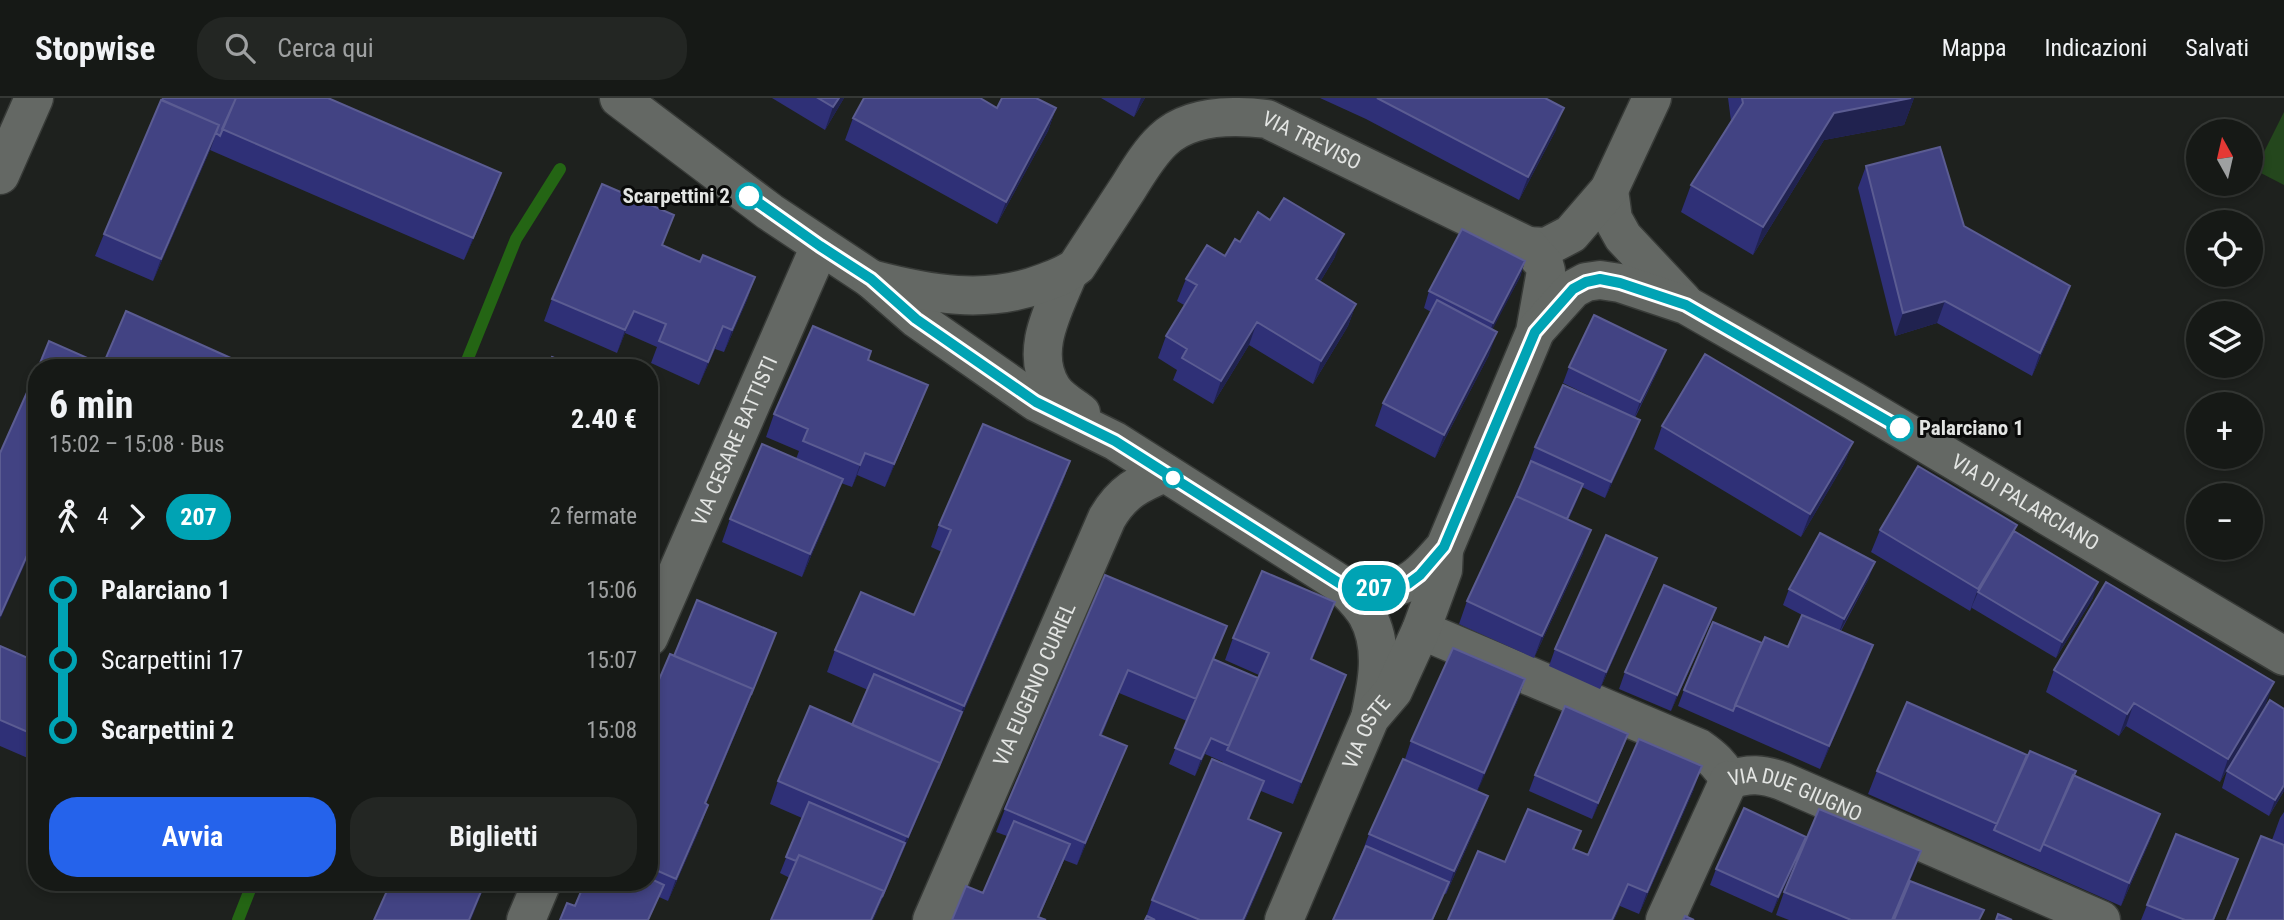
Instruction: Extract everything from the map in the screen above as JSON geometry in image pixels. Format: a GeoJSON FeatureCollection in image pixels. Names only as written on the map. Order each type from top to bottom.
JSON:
{"type":"FeatureCollection","features":[{"type":"Feature","properties":{"kind":"street"},"geometry":{"type":"LineString","coordinates":[[0,175],[34,98]]}},
{"type":"Feature","properties":{"kind":"street"},"geometry":{"type":"LineString","coordinates":[[1528,246],[1546,247],[1571,234],[1609,190],[1652,98]]}},
{"type":"Feature","properties":{"kind":"street"},"geometry":{"type":"LineString","coordinates":[[625,100],[770,212],[871,279],[916,319],[1036,402],[1115,441],[1342,585],[1367,613],[1377,644],[1378,682],[1370,718]]}},
{"type":"Feature","properties":{"kind":"street","name":"VIA TREVISO"},"geometry":{"type":"LineString","coordinates":[[1115,441],[1053,390],[1045,372],[1042,355],[1044,335],[1068,274],[1077,266],[1164,139],[1181,129],[1201,122],[1240,116],[1267,119],[1528,246]]}},
{"type":"Feature","properties":{"kind":"street"},"geometry":{"type":"LineString","coordinates":[[1609,190],[1613,219],[1623,237],[1686,305]]}},
{"type":"Feature","properties":{"kind":"street","name":"VIA CESARE BATTISTI"},"geometry":{"type":"LineString","coordinates":[[658,616],[820,246]]}},
{"type":"Feature","properties":{"kind":"street","name":"VIA OSTE"},"geometry":{"type":"LineString","coordinates":[[1342,585],[1393,588],[1408,584],[1420,575],[1444,547],[1535,332],[1546,271],[1544,264],[1528,246]]}},
{"type":"Feature","properties":{"kind":"street"},"geometry":{"type":"LineString","coordinates":[[871,279],[957,297],[1006,295],[1068,274]]}},
{"type":"Feature","properties":{"kind":"street","name":"VIA DI PALARCIANO"},"geometry":{"type":"LineString","coordinates":[[1573,289],[1600,279],[1686,305],[1854,401],[2284,656]]}},
{"type":"Feature","properties":{"kind":"street","name":"VIA OSTE"},"geometry":{"type":"LineString","coordinates":[[1535,332],[1573,289]]}},
{"type":"Feature","properties":{"kind":"street","name":"VIA EUGENIO CURIEL"},"geometry":{"type":"LineString","coordinates":[[932,920],[1107,518],[1116,502],[1138,485],[1165,473]]}},
{"type":"Feature","properties":{"kind":"street","name":"VIA OSTE"},"geometry":{"type":"LineString","coordinates":[[1284,920],[1370,718],[1393,691],[1421,630],[1443,570],[1444,547]]}},
{"type":"Feature","properties":{"kind":"street","name":"VIA DUE GIUGNO"},"geometry":{"type":"LineString","coordinates":[[1421,630],[1699,748],[1713,758],[1729,780],[1763,774],[1782,781],[2101,920]]}},
{"type":"Feature","properties":{"kind":"street"},"geometry":{"type":"LineString","coordinates":[[1665,920],[1729,780]]}},
{"type":"Feature","properties":{"kind":"street"},"geometry":{"type":"LineString","coordinates":[[526,920],[538,891]]}},
{"type":"Feature","properties":{"kind":"green space"},"geometry":{"type":"Polygon","coordinates":[[[2284,112],[2284,185],[2263,174],[2263,154],[2284,112]]]}},
{"type":"Feature","properties":{"kind":"building"},"geometry":{"type":"Polygon","coordinates":[[[236,98],[220,136],[216,133],[219,125],[162,100],[236,98]]]}},
{"type":"Feature","properties":{"kind":"building"},"geometry":{"type":"Polygon","coordinates":[[[236,98],[328,98],[501,173],[473,238],[222,129],[236,98]]]}},
{"type":"Feature","properties":{"kind":"building"},"geometry":{"type":"Polygon","coordinates":[[[818,98],[839,98],[833,107],[818,98]]]}},
{"type":"Feature","properties":{"kind":"building"},"geometry":{"type":"Polygon","coordinates":[[[864,98],[980,98],[997,108],[1002,98],[1036,98],[1056,108],[1006,202],[853,118],[864,98]]]}},
{"type":"Feature","properties":{"kind":"building"},"geometry":{"type":"Polygon","coordinates":[[[1377,98],[1545,98],[1564,108],[1528,177],[1377,98]]]}},
{"type":"Feature","properties":{"kind":"building"},"geometry":{"type":"Polygon","coordinates":[[[1742,98],[1911,98],[1834,113],[1763,227],[1691,185],[1743,103],[1742,98]]]}},
{"type":"Feature","properties":{"kind":"building"},"geometry":{"type":"Polygon","coordinates":[[[161,100],[219,125],[161,259],[104,234],[161,100]]]}},
{"type":"Feature","properties":{"kind":"building"},"geometry":{"type":"Polygon","coordinates":[[[1940,147],[1964,226],[2070,286],[2040,353],[1945,301],[1903,313],[1866,166],[1940,147]]]}},
{"type":"Feature","properties":{"kind":"building"},"geometry":{"type":"Polygon","coordinates":[[[602,184],[674,215],[662,245],[700,262],[703,255],[755,277],[732,330],[723,326],[708,362],[659,341],[666,324],[634,311],[625,330],[552,299],[602,184]]]}},
{"type":"Feature","properties":{"kind":"building"},"geometry":{"type":"Polygon","coordinates":[[[1284,198],[1344,234],[1316,279],[1356,304],[1321,361],[1257,322],[1221,381],[1182,358],[1187,349],[1166,336],[1197,285],[1186,279],[1207,245],[1225,256],[1235,239],[1240,242],[1258,212],[1270,220],[1284,198]]]}},
{"type":"Feature","properties":{"kind":"building"},"geometry":{"type":"Polygon","coordinates":[[[1462,229],[1525,261],[1493,323],[1429,291],[1462,229]]]}},
{"type":"Feature","properties":{"kind":"building"},"geometry":{"type":"Polygon","coordinates":[[[1437,300],[1497,332],[1444,435],[1383,403],[1437,300]]]}},
{"type":"Feature","properties":{"kind":"building"},"geometry":{"type":"Polygon","coordinates":[[[126,311],[233,359],[106,359],[126,311]]]}},
{"type":"Feature","properties":{"kind":"building"},"geometry":{"type":"Polygon","coordinates":[[[1594,315],[1666,350],[1640,402],[1569,367],[1594,315]]]}},
{"type":"Feature","properties":{"kind":"building"},"geometry":{"type":"Polygon","coordinates":[[[813,326],[871,351],[868,360],[928,385],[894,464],[865,453],[860,465],[803,441],[808,429],[774,414],[813,326]]]}},
{"type":"Feature","properties":{"kind":"building"},"geometry":{"type":"Polygon","coordinates":[[[49,341],[90,359],[42,359],[49,341]]]}},
{"type":"Feature","properties":{"kind":"building"},"geometry":{"type":"Polygon","coordinates":[[[1705,354],[1853,442],[1810,514],[1662,426],[1705,354]]]}},
{"type":"Feature","properties":{"kind":"building"},"geometry":{"type":"Polygon","coordinates":[[[1563,385],[1640,420],[1611,482],[1535,447],[1563,385]]]}},
{"type":"Feature","properties":{"kind":"building"},"geometry":{"type":"Polygon","coordinates":[[[28,390],[28,553],[0,616],[0,453],[28,390]]]}},
{"type":"Feature","properties":{"kind":"building"},"geometry":{"type":"Polygon","coordinates":[[[983,424],[1070,461],[964,706],[835,650],[861,592],[914,615],[951,530],[939,525],[983,424]]]}},
{"type":"Feature","properties":{"kind":"building"},"geometry":{"type":"Polygon","coordinates":[[[762,444],[843,479],[810,554],[730,519],[762,444]]]}},
{"type":"Feature","properties":{"kind":"building"},"geometry":{"type":"Polygon","coordinates":[[[1531,461],[1583,484],[1567,519],[1516,496],[1531,461]]]}},
{"type":"Feature","properties":{"kind":"building"},"geometry":{"type":"Polygon","coordinates":[[[1918,466],[2017,525],[1978,589],[1880,530],[1918,466]]]}},
{"type":"Feature","properties":{"kind":"building"},"geometry":{"type":"Polygon","coordinates":[[[1516,496],[1591,530],[1542,636],[1467,601],[1516,496]]]}},
{"type":"Feature","properties":{"kind":"building"},"geometry":{"type":"Polygon","coordinates":[[[2014,531],[2098,582],[2062,642],[1978,592],[2014,531]]]}},
{"type":"Feature","properties":{"kind":"building"},"geometry":{"type":"Polygon","coordinates":[[[1820,533],[1875,562],[1844,619],[1789,589],[1820,533]]]}},
{"type":"Feature","properties":{"kind":"building"},"geometry":{"type":"Polygon","coordinates":[[[1606,535],[1657,558],[1606,672],[1555,649],[1606,535]]]}},
{"type":"Feature","properties":{"kind":"building"},"geometry":{"type":"Polygon","coordinates":[[[1262,571],[1335,602],[1311,659],[1346,675],[1301,782],[1227,750],[1269,653],[1233,638],[1262,571]]]}},
{"type":"Feature","properties":{"kind":"building"},"geometry":{"type":"Polygon","coordinates":[[[1105,575],[1227,626],[1196,699],[1128,670],[1100,735],[1127,746],[1085,843],[1005,809],[1105,575]]]}},
{"type":"Feature","properties":{"kind":"building"},"geometry":{"type":"Polygon","coordinates":[[[2106,582],[2274,682],[2228,759],[2134,703],[2127,714],[2054,670],[2106,582]]]}},
{"type":"Feature","properties":{"kind":"building"},"geometry":{"type":"Polygon","coordinates":[[[1664,585],[1716,608],[1677,695],[1625,672],[1664,585]]]}},
{"type":"Feature","properties":{"kind":"building"},"geometry":{"type":"Polygon","coordinates":[[[697,600],[776,633],[751,695],[753,689],[674,656],[697,600]]]}},
{"type":"Feature","properties":{"kind":"building"},"geometry":{"type":"Polygon","coordinates":[[[1802,615],[1873,645],[1829,746],[1735,705],[1765,637],[1788,647],[1802,615]]]}},
{"type":"Feature","properties":{"kind":"building"},"geometry":{"type":"Polygon","coordinates":[[[1713,622],[1762,643],[1733,711],[1684,690],[1713,622]]]}},
{"type":"Feature","properties":{"kind":"building"},"geometry":{"type":"Polygon","coordinates":[[[0,646],[28,658],[28,732],[0,720],[0,646]]]}},
{"type":"Feature","properties":{"kind":"building"},"geometry":{"type":"Polygon","coordinates":[[[1453,648],[1525,679],[1484,773],[1411,741],[1453,648]]]}},
{"type":"Feature","properties":{"kind":"building"},"geometry":{"type":"Polygon","coordinates":[[[670,654],[753,689],[676,879],[658,871],[658,682],[670,654]]]}},
{"type":"Feature","properties":{"kind":"building"},"geometry":{"type":"Polygon","coordinates":[[[1213,659],[1258,678],[1229,746],[1211,738],[1201,759],[1175,748],[1213,659]]]}},
{"type":"Feature","properties":{"kind":"building"},"geometry":{"type":"Polygon","coordinates":[[[874,674],[962,712],[938,769],[940,763],[852,725],[874,674]]]}},
{"type":"Feature","properties":{"kind":"building"},"geometry":{"type":"Polygon","coordinates":[[[2270,700],[2284,709],[2284,785],[2275,800],[2227,771],[2270,700]]]}},
{"type":"Feature","properties":{"kind":"building"},"geometry":{"type":"Polygon","coordinates":[[[1907,702],[2027,755],[1997,824],[1877,771],[1907,702]]]}},
{"type":"Feature","properties":{"kind":"building"},"geometry":{"type":"Polygon","coordinates":[[[810,706],[940,763],[908,837],[778,781],[810,706]]]}},
{"type":"Feature","properties":{"kind":"building"},"geometry":{"type":"Polygon","coordinates":[[[1565,706],[1628,734],[1598,803],[1535,775],[1565,706]]]}},
{"type":"Feature","properties":{"kind":"building"},"geometry":{"type":"Polygon","coordinates":[[[1639,739],[1702,766],[1647,892],[1628,884],[1612,920],[1448,920],[1478,851],[1505,862],[1528,809],[1581,831],[1573,849],[1588,855],[1639,739]]]}},
{"type":"Feature","properties":{"kind":"building"},"geometry":{"type":"Polygon","coordinates":[[[2030,751],[2076,771],[2040,851],[1994,830],[2030,751]]]}},
{"type":"Feature","properties":{"kind":"building"},"geometry":{"type":"Polygon","coordinates":[[[1212,759],[1264,781],[1248,819],[1281,833],[1243,920],[1200,920],[1152,900],[1212,759]]]}},
{"type":"Feature","properties":{"kind":"building"},"geometry":{"type":"Polygon","coordinates":[[[1403,759],[1488,796],[1454,871],[1369,834],[1403,759]]]}},
{"type":"Feature","properties":{"kind":"building"},"geometry":{"type":"Polygon","coordinates":[[[2073,775],[2160,814],[2129,883],[2043,844],[2073,775]]]}},
{"type":"Feature","properties":{"kind":"building"},"geometry":{"type":"Polygon","coordinates":[[[809,802],[905,843],[882,897],[884,891],[799,855],[796,861],[786,857],[809,802]]]}},
{"type":"Feature","properties":{"kind":"building"},"geometry":{"type":"Polygon","coordinates":[[[1744,808],[1806,837],[1778,897],[1716,869],[1744,808]]]}},
{"type":"Feature","properties":{"kind":"building"},"geometry":{"type":"Polygon","coordinates":[[[1819,809],[1921,851],[1892,920],[1851,920],[1784,892],[1819,809]]]}},
{"type":"Feature","properties":{"kind":"building"},"geometry":{"type":"Polygon","coordinates":[[[1014,821],[1070,844],[1038,917],[1046,920],[952,920],[966,886],[983,893],[1014,821]]]}},
{"type":"Feature","properties":{"kind":"building"},"geometry":{"type":"Polygon","coordinates":[[[2176,834],[2238,859],[2213,920],[2185,920],[2147,905],[2176,834]]]}},
{"type":"Feature","properties":{"kind":"building"},"geometry":{"type":"Polygon","coordinates":[[[2261,836],[2284,845],[2284,920],[2227,920],[2261,836]]]}},
{"type":"Feature","properties":{"kind":"building"},"geometry":{"type":"Polygon","coordinates":[[[1366,846],[1449,882],[1432,920],[1333,920],[1366,846]]]}},
{"type":"Feature","properties":{"kind":"building"},"geometry":{"type":"Polygon","coordinates":[[[799,855],[884,891],[871,920],[771,920],[799,855]]]}},
{"type":"Feature","properties":{"kind":"building"},"geometry":{"type":"Polygon","coordinates":[[[1910,881],[1984,910],[1979,920],[1894,920],[1910,881]]]}},
{"type":"Feature","properties":{"kind":"building"},"geometry":{"type":"Polygon","coordinates":[[[658,882],[664,885],[648,920],[560,920],[567,903],[575,906],[581,891],[658,891],[658,882]]]}},
{"type":"Feature","properties":{"kind":"building"},"geometry":{"type":"Polygon","coordinates":[[[387,891],[481,891],[469,920],[374,920],[387,891]]]}},
{"type":"Feature","properties":{"kind":"building"},"geometry":{"type":"Polygon","coordinates":[[[1998,914],[2012,920],[1996,920],[1998,914]]]}},
{"type":"Feature","properties":{"kind":"waterway"},"geometry":{"type":"LineString","coordinates":[[468,359],[516,239],[560,169]]}},
{"type":"Feature","properties":{"kind":"waterway"},"geometry":{"type":"LineString","coordinates":[[238,920],[249,891]]}},
{"type":"Feature","properties":{"kind":"bus line","name":"207"},"geometry":{"type":"LineString","coordinates":[[749,196],[871,279],[916,319],[1036,402],[1115,441],[1342,585],[1393,588],[1408,584],[1420,575],[1444,547],[1535,332],[1573,289],[1586,282],[1600,279],[1620,283],[1686,305],[1900,428]]}},
{"type":"Feature","properties":{"kind":"place","name":"Scarpettini 2"},"geometry":{"type":"Point","coordinates":[749,196]}},
{"type":"Feature","properties":{"kind":"place","name":"Palarciano 1"},"geometry":{"type":"Point","coordinates":[1900,428]}}]}
